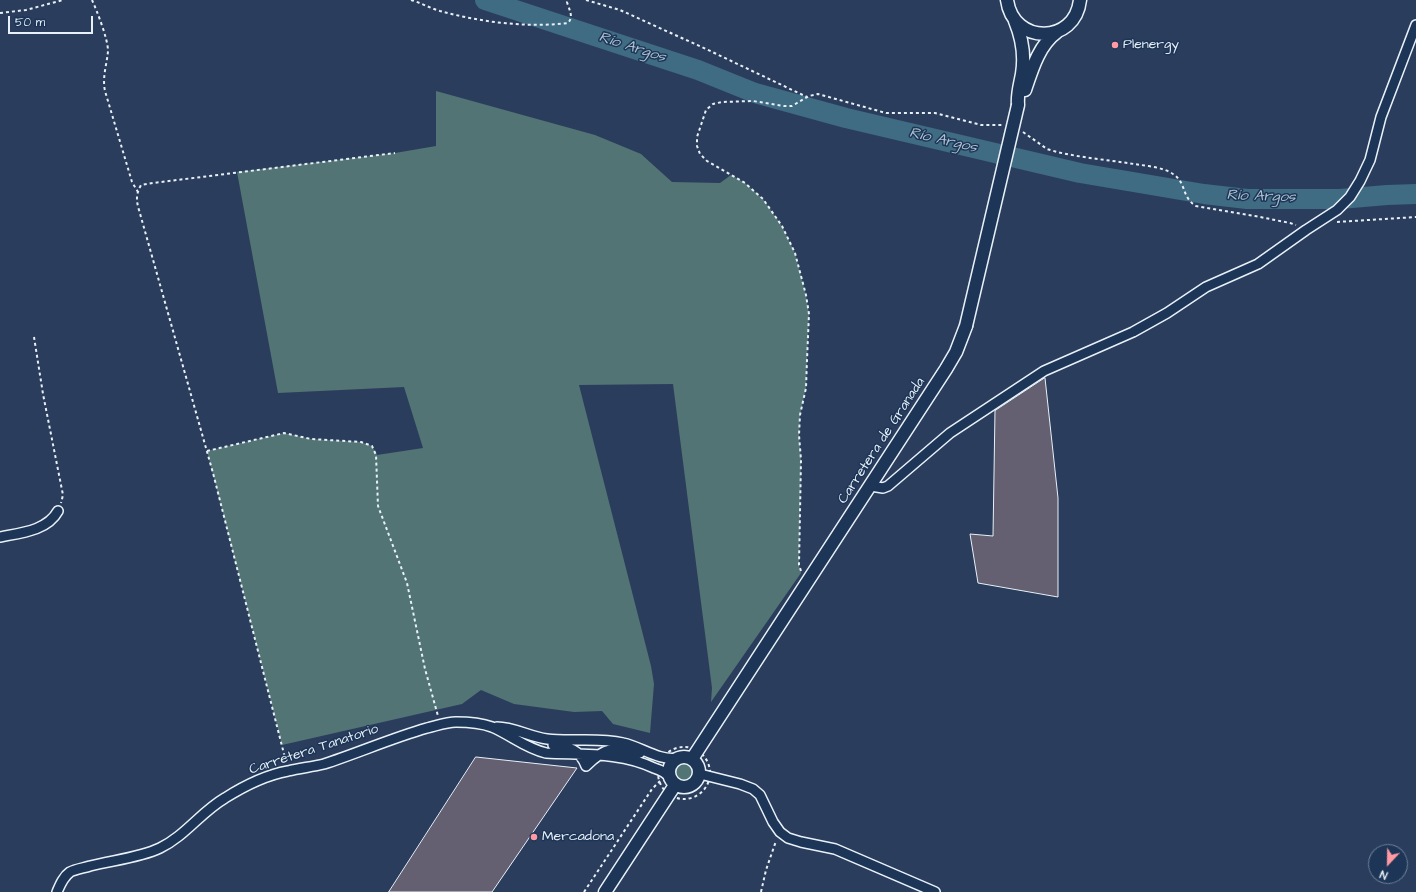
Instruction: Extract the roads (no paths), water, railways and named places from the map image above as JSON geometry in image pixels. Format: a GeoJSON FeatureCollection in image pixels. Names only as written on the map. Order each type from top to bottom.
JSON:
{"type":"FeatureCollection","features":[{"type":"Feature","properties":{"kind":"main road","name":"Carretera de Granada"},"geometry":{"type":"LineString","coordinates":[[1007,0],[1008,8],[1015,20],[1020,35],[1023,56],[1018,105]]}},
{"type":"Feature","properties":{"kind":"main road"},"geometry":{"type":"LineString","coordinates":[[1077,14],[1080,0]]}},
{"type":"Feature","properties":{"kind":"main road","name":"Carretera de Granada"},"geometry":{"type":"LineString","coordinates":[[695,755],[952,360],[966,326],[1018,105],[1025,90],[1035,60],[1047,40],[1070,23],[1086,0]]}},
{"type":"Feature","properties":{"kind":"main road"},"geometry":{"type":"LineString","coordinates":[[1015,20],[1025,29],[1035,33],[1046,34],[1057,32]]}},
{"type":"Feature","properties":{"kind":"main road"},"geometry":{"type":"LineString","coordinates":[[605,892],[668,784],[670,769],[674,761],[678,758],[688,758],[695,755],[698,766],[705,776],[688,787],[679,787],[668,784]]}},
{"type":"Feature","properties":{"kind":"street"},"geometry":{"type":"LineString","coordinates":[[871,486],[883,488],[888,486],[950,433],[1044,370],[1133,332],[1167,313],[1206,287],[1258,264],[1337,210],[1350,197],[1370,160],[1381,117],[1416,25]]}},
{"type":"Feature","properties":{"kind":"street"},"geometry":{"type":"LineString","coordinates":[[0,537],[29,531],[51,520],[58,511]]}},
{"type":"Feature","properties":{"kind":"street","name":"Carretera Tanatorio"},"geometry":{"type":"LineString","coordinates":[[57,892],[64,878],[70,872],[96,864],[144,854],[160,848],[179,836],[202,814],[225,798],[265,778],[288,771],[323,764],[390,740],[441,725],[455,722],[480,724],[491,727]]}},
{"type":"Feature","properties":{"kind":"street"},"geometry":{"type":"LineString","coordinates":[[491,727],[502,727],[528,736],[548,740],[619,742],[640,748],[659,756]]}},
{"type":"Feature","properties":{"kind":"street"},"geometry":{"type":"LineString","coordinates":[[491,727],[538,751],[546,753],[580,755]]}},
{"type":"Feature","properties":{"kind":"street"},"geometry":{"type":"LineString","coordinates":[[519,732],[539,743],[575,750],[580,755],[586,766],[597,756],[611,748],[672,759],[678,758]]}},
{"type":"Feature","properties":{"kind":"street"},"geometry":{"type":"LineString","coordinates":[[597,756],[620,757],[635,760],[666,773],[668,784]]}},
{"type":"Feature","properties":{"kind":"street"},"geometry":{"type":"LineString","coordinates":[[705,776],[740,784],[753,789],[760,795],[773,822],[780,832],[788,838],[835,849],[935,892]]}},
{"type":"Feature","properties":{"kind":"waterway","name":"Río Argos"},"geometry":{"type":"LineString","coordinates":[[485,0],[698,70],[755,93],[846,118],[1080,173],[1204,194],[1247,199],[1340,199],[1416,194]]}},
{"type":"Feature","properties":{"kind":"place","name":"Plenergy"},"geometry":{"type":"Point","coordinates":[1115,45]}},
{"type":"Feature","properties":{"kind":"place","name":"Mercadona"},"geometry":{"type":"Point","coordinates":[534,837]}}]}
